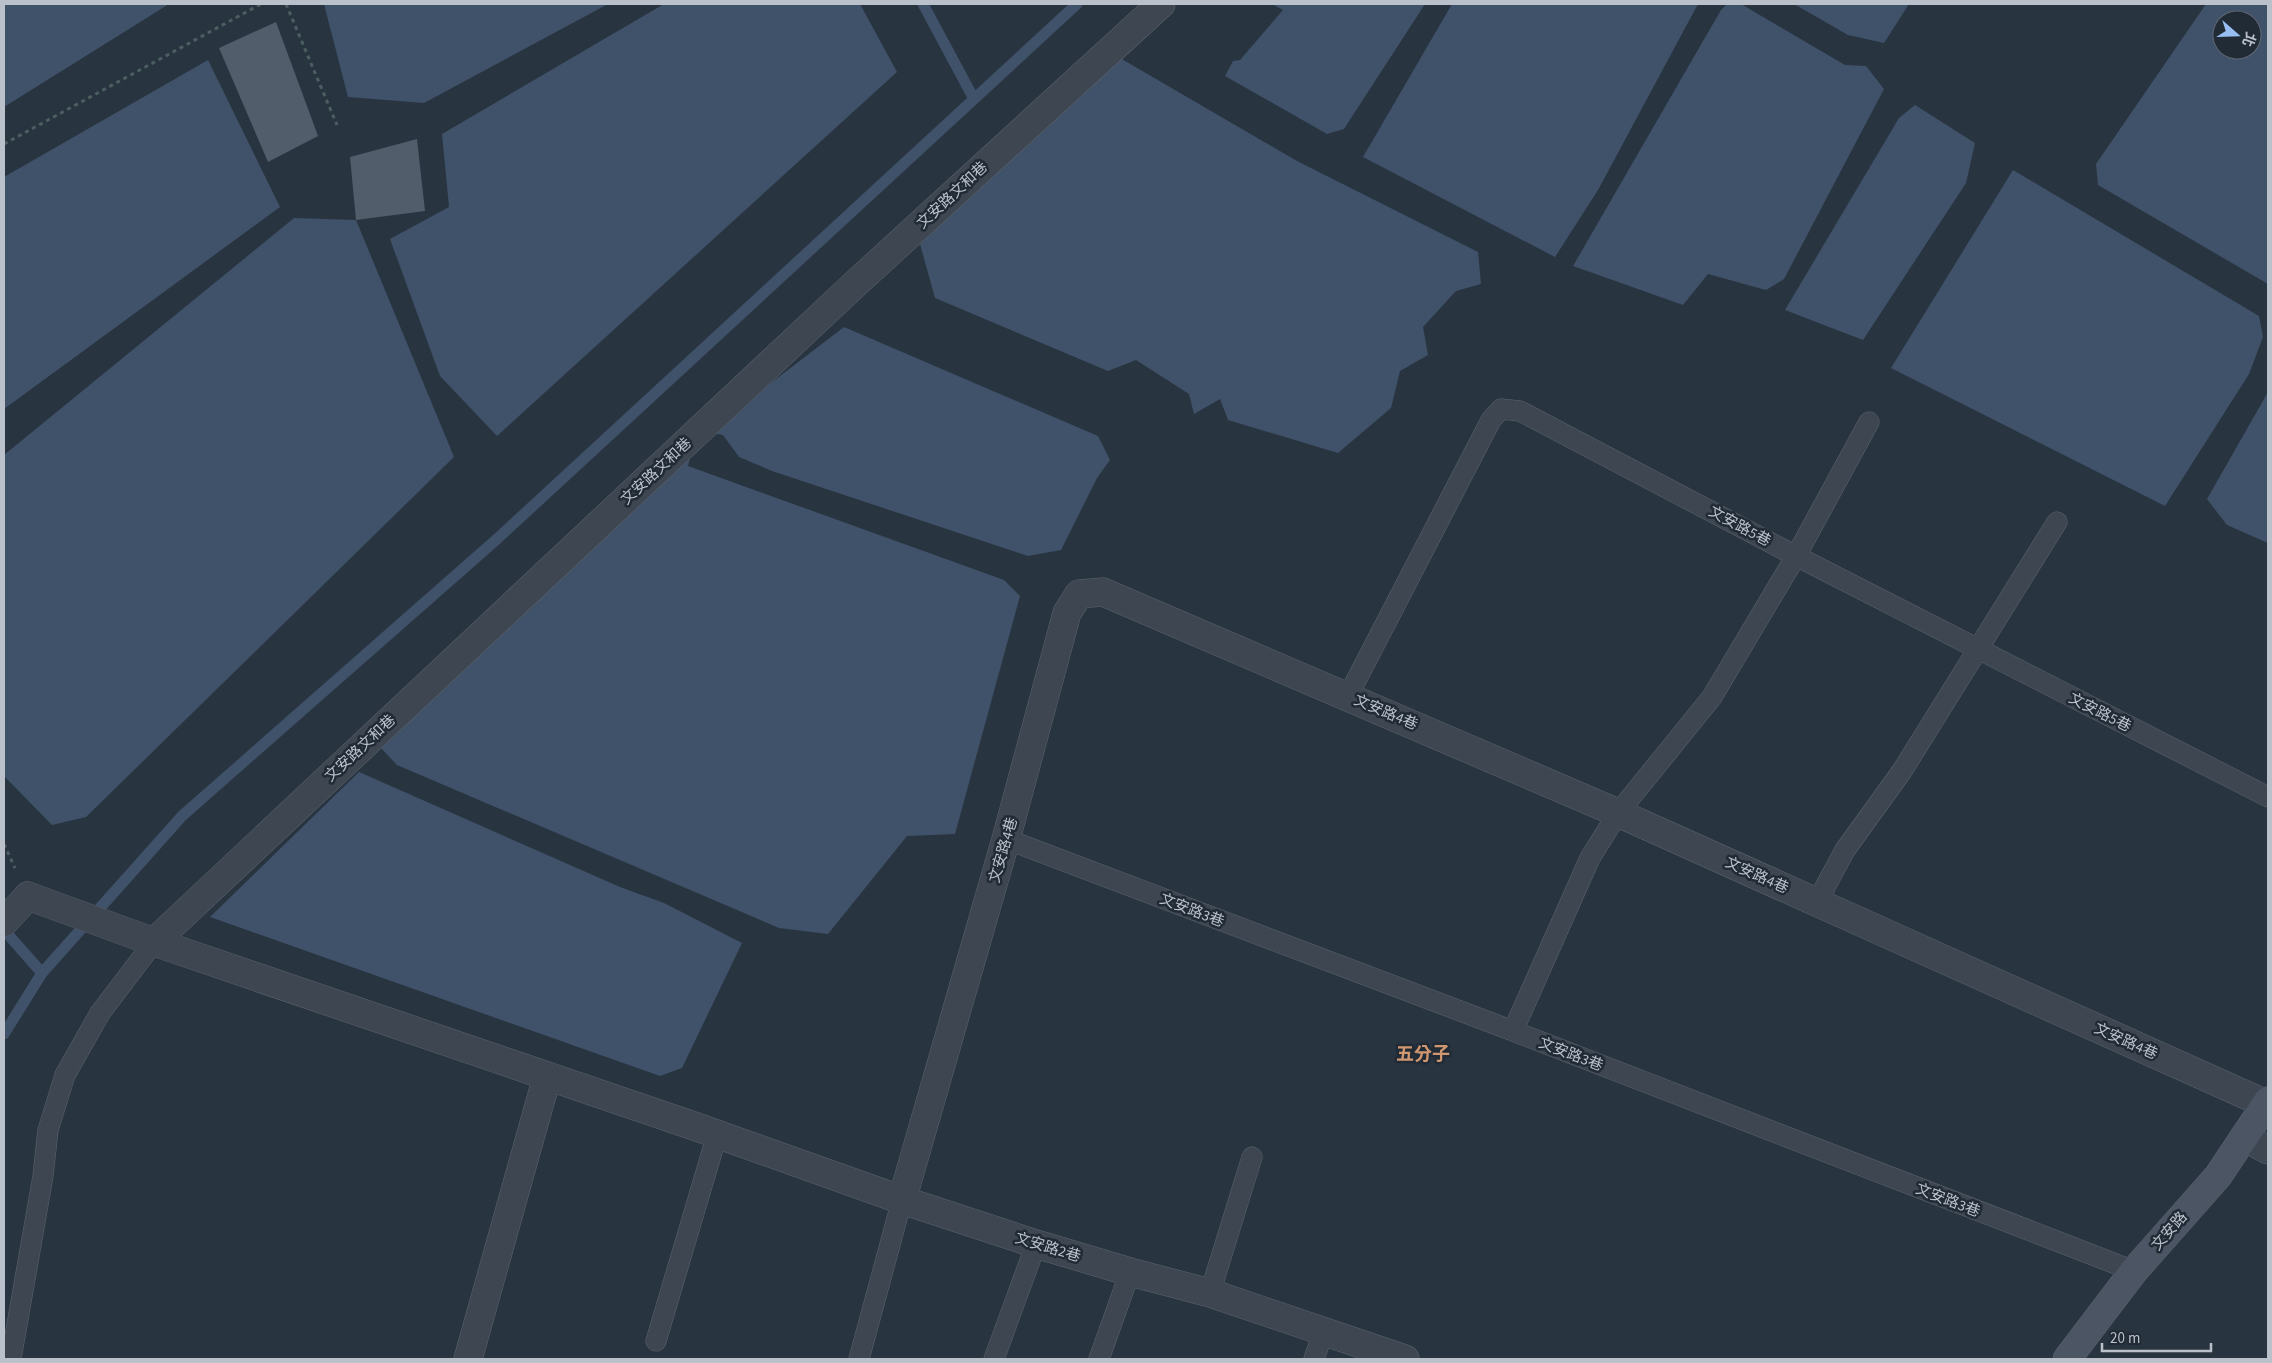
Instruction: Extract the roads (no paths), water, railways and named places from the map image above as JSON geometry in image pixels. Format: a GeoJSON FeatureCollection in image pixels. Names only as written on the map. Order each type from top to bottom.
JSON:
{"type":"FeatureCollection","features":[{"type":"Feature","properties":{"kind":"street","name":"文安路文和巷"},"geometry":{"type":"LineString","coordinates":[[154,942],[839,299],[1161,4]]}},
{"type":"Feature","properties":{"kind":"street","name":"文安路4巷"},"geometry":{"type":"LineString","coordinates":[[902,1200],[1006,840],[1067,612],[1079,594],[1103,592],[1618,812],[2267,1103]]}},
{"type":"Feature","properties":{"kind":"street","name":"文安路2巷"},"geometry":{"type":"LineString","coordinates":[[8,917],[28,896],[154,942],[706,1130],[902,1200],[1036,1244],[1210,1293],[1323,1333],[1405,1359]]}},
{"type":"Feature","properties":{"kind":"street"},"geometry":{"type":"LineString","coordinates":[[468,1359],[547,1077]]}},
{"type":"Feature","properties":{"kind":"street","name":"文安路"},"geometry":{"type":"LineString","coordinates":[[2067,1359],[2134,1272],[2218,1176],[2267,1103]]}},
{"type":"Feature","properties":{"kind":"street"},"geometry":{"type":"LineString","coordinates":[[2244,1137],[2268,1150]]}},
{"type":"Feature","properties":{"kind":"lane","name":"文安路5巷"},"geometry":{"type":"LineString","coordinates":[[1348,696],[1491,420],[1501,409],[1520,411],[1796,556],[2268,797]]}},
{"type":"Feature","properties":{"kind":"lane"},"geometry":{"type":"LineString","coordinates":[[1513,1031],[1590,858],[1618,812],[1712,697],[1796,556],[1869,422]]}},
{"type":"Feature","properties":{"kind":"lane"},"geometry":{"type":"LineString","coordinates":[[1817,902],[1845,850],[1902,771],[2057,522]]}},
{"type":"Feature","properties":{"kind":"lane","name":"文安路3巷"},"geometry":{"type":"LineString","coordinates":[[1006,840],[1513,1031],[2134,1272]]}},
{"type":"Feature","properties":{"kind":"lane"},"geometry":{"type":"LineString","coordinates":[[11,1359],[43,1176],[48,1130],[65,1076],[100,1012],[154,942]]}},
{"type":"Feature","properties":{"kind":"lane"},"geometry":{"type":"LineString","coordinates":[[656,1341],[706,1130]]}},
{"type":"Feature","properties":{"kind":"lane"},"geometry":{"type":"LineString","coordinates":[[1210,1293],[1252,1157]]}},
{"type":"Feature","properties":{"kind":"lane"},"geometry":{"type":"LineString","coordinates":[[859,1359],[902,1200]]}},
{"type":"Feature","properties":{"kind":"lane"},"geometry":{"type":"LineString","coordinates":[[994,1359],[1036,1244]]}},
{"type":"Feature","properties":{"kind":"lane"},"geometry":{"type":"LineString","coordinates":[[1099,1359],[1130,1272]]}},
{"type":"Feature","properties":{"kind":"lane"},"geometry":{"type":"LineString","coordinates":[[1314,1359],[1323,1333]]}},
{"type":"Feature","properties":{"kind":"water"},"geometry":{"type":"Polygon","coordinates":[[[4,4],[169,4],[4,107],[4,4]]]}},
{"type":"Feature","properties":{"kind":"water"},"geometry":{"type":"Polygon","coordinates":[[[324,4],[608,4],[424,103],[348,97],[324,4]]]}},
{"type":"Feature","properties":{"kind":"water"},"geometry":{"type":"Polygon","coordinates":[[[664,4],[860,4],[897,72],[497,436],[440,376],[390,239],[449,207],[442,134],[664,4]]]}},
{"type":"Feature","properties":{"kind":"water"},"geometry":{"type":"Polygon","coordinates":[[[1272,4],[1425,4],[1344,129],[1327,134],[1225,76],[1233,61],[1240,60],[1283,10],[1272,4]]]}},
{"type":"Feature","properties":{"kind":"water"},"geometry":{"type":"Polygon","coordinates":[[[1452,4],[1698,4],[1598,190],[1555,257],[1363,157],[1452,4]]]}},
{"type":"Feature","properties":{"kind":"water"},"geometry":{"type":"Polygon","coordinates":[[[1727,4],[1741,4],[1845,65],[1866,66],[1884,89],[1784,279],[1766,290],[1708,274],[1683,305],[1573,266],[1721,10],[1727,4]]]}},
{"type":"Feature","properties":{"kind":"water"},"geometry":{"type":"Polygon","coordinates":[[[1794,4],[1909,4],[1884,43],[1848,35],[1794,4]]]}},
{"type":"Feature","properties":{"kind":"water"},"geometry":{"type":"Polygon","coordinates":[[[2206,4],[2268,4],[2268,284],[2098,185],[2096,164],[2206,4]]]}},
{"type":"Feature","properties":{"kind":"water"},"geometry":{"type":"Polygon","coordinates":[[[1120,58],[1297,161],[1478,252],[1481,284],[1456,291],[1423,327],[1428,355],[1400,371],[1391,408],[1338,453],[1228,420],[1220,399],[1194,414],[1189,394],[1136,360],[1108,371],[935,298],[920,244],[1120,58]]]}},
{"type":"Feature","properties":{"kind":"water"},"geometry":{"type":"Polygon","coordinates":[[[208,60],[280,207],[4,409],[4,177],[208,60]]]}},
{"type":"Feature","properties":{"kind":"water"},"geometry":{"type":"Polygon","coordinates":[[[1915,105],[1975,143],[1966,183],[1863,340],[1785,310],[1899,118],[1915,105]]]}},
{"type":"Feature","properties":{"kind":"water"},"geometry":{"type":"Polygon","coordinates":[[[2013,170],[2259,316],[2263,337],[2249,374],[2165,506],[1891,368],[2013,170]]]}},
{"type":"Feature","properties":{"kind":"water"},"geometry":{"type":"Polygon","coordinates":[[[294,218],[356,220],[454,457],[86,817],[52,825],[4,776],[4,455],[294,218]]]}},
{"type":"Feature","properties":{"kind":"water"},"geometry":{"type":"Polygon","coordinates":[[[844,327],[1098,436],[1110,460],[1097,478],[1061,550],[1028,556],[772,471],[739,457],[723,435],[707,432],[844,327]]]}},
{"type":"Feature","properties":{"kind":"water"},"geometry":{"type":"Polygon","coordinates":[[[2268,392],[2268,543],[2227,525],[2207,499],[2268,392]]]}},
{"type":"Feature","properties":{"kind":"water"},"geometry":{"type":"Polygon","coordinates":[[[692,450],[688,466],[1004,580],[1020,596],[955,834],[907,836],[828,934],[779,928],[397,765],[379,746],[692,450]]]}},
{"type":"Feature","properties":{"kind":"water"},"geometry":{"type":"Polygon","coordinates":[[[359,772],[620,887],[664,903],[742,943],[682,1068],[660,1076],[210,917],[359,772]]]}},
{"type":"Feature","properties":{"kind":"waterway"},"geometry":{"type":"LineString","coordinates":[[923,4],[974,99]]}},
{"type":"Feature","properties":{"kind":"waterway"},"geometry":{"type":"LineString","coordinates":[[4,1034],[42,973],[182,816],[497,539],[1077,4]]}},
{"type":"Feature","properties":{"kind":"waterway"},"geometry":{"type":"LineString","coordinates":[[4,930],[42,973]]}},
{"type":"Feature","properties":{"kind":"district","name":"五分子"},"geometry":{"type":"Point","coordinates":[1423,1054]}}]}
